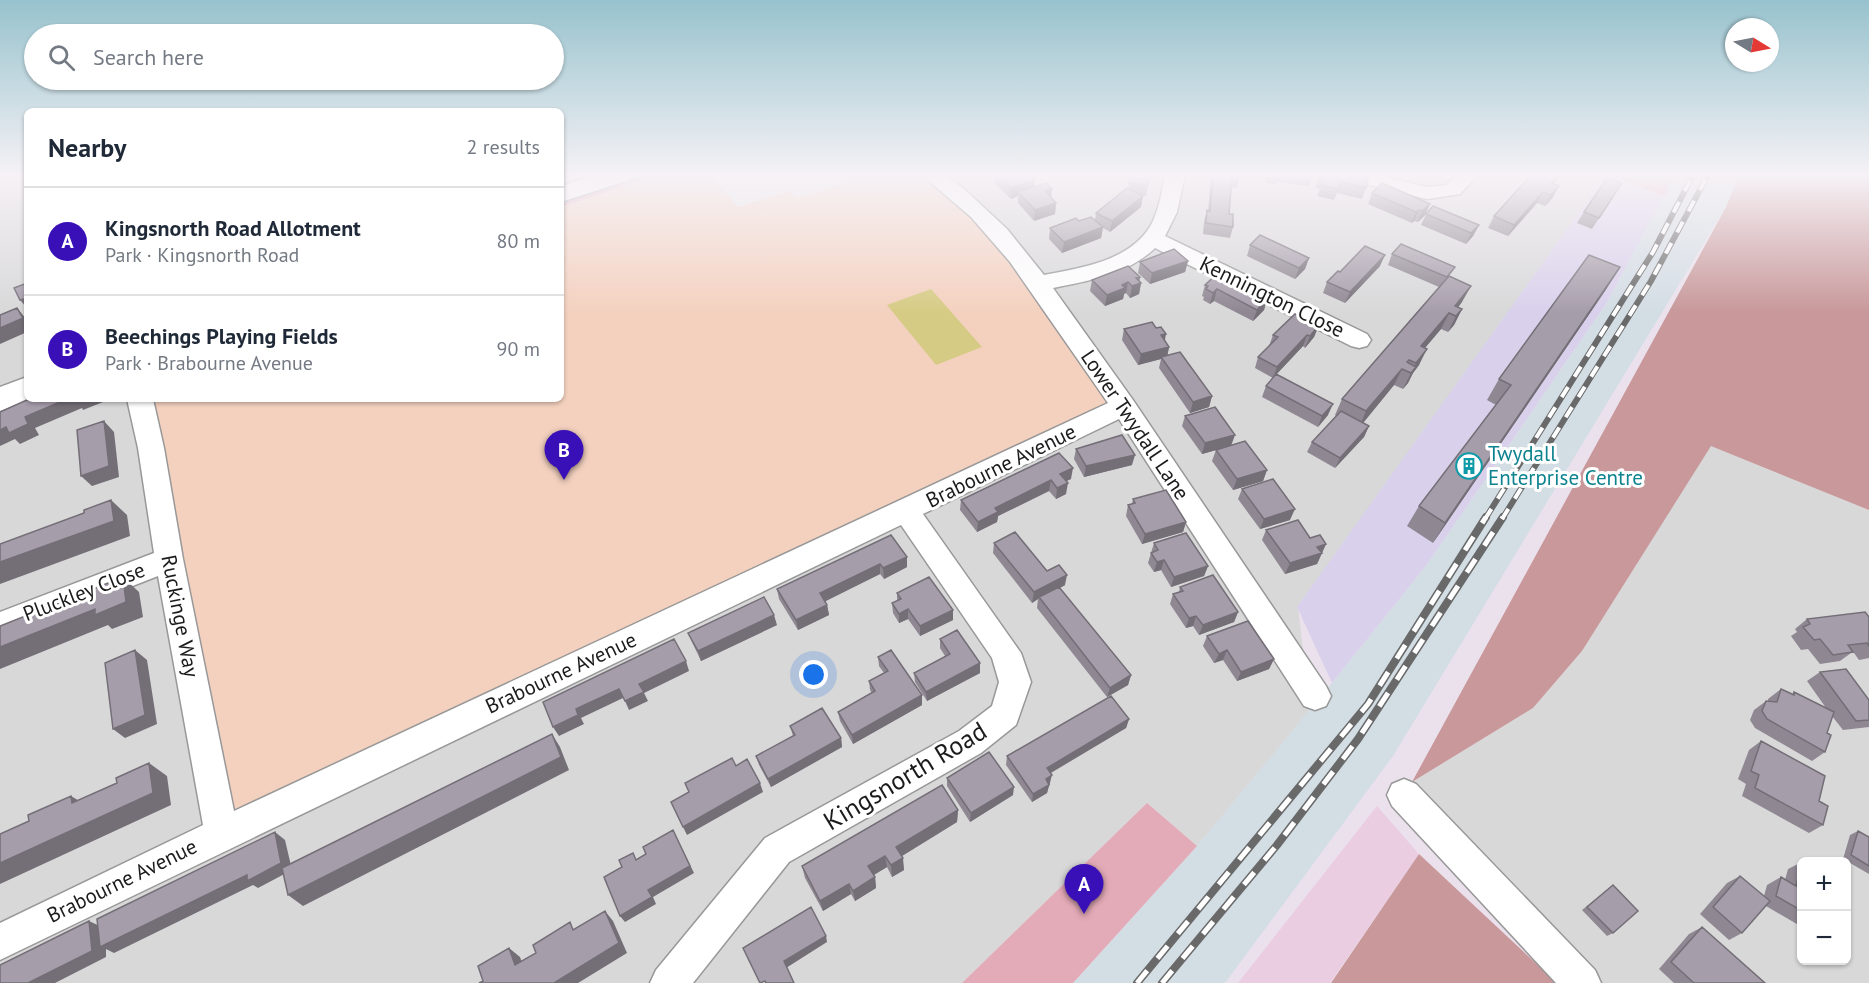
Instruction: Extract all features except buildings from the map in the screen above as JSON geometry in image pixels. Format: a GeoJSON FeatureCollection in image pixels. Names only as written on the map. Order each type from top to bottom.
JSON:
{"type":"FeatureCollection","features":[{"type":"Feature","properties":{"kind":"street","name":"Lower Twydall Lane"},"geometry":{"type":"LineString","coordinates":[[985,221],[1004,240],[1038,284],[1124,406],[1315,696]]}},
{"type":"Feature","properties":{"kind":"street"},"geometry":{"type":"LineString","coordinates":[[1038,284],[1098,272],[1136,252],[1153,239],[1164,221]]}},
{"type":"Feature","properties":{"kind":"street","name":"Kennington Close"},"geometry":{"type":"LineString","coordinates":[[1153,239],[1359,340]]}},
{"type":"Feature","properties":{"kind":"street"},"geometry":{"type":"LineString","coordinates":[[0,400],[24,389]]}},
{"type":"Feature","properties":{"kind":"street","name":"Ruckinge Way"},"geometry":{"type":"LineString","coordinates":[[141,402],[152,448],[169,559],[221,832]]}},
{"type":"Feature","properties":{"kind":"street","name":"Brabourne Avenue"},"geometry":{"type":"LineString","coordinates":[[0,942],[221,832],[906,512],[1124,406]]}},
{"type":"Feature","properties":{"kind":"street","name":"Kingsnorth Road"},"geometry":{"type":"LineString","coordinates":[[669,983],[777,850],[970,742],[1005,715],[1015,682],[1006,653],[906,512]]}},
{"type":"Feature","properties":{"kind":"street","name":"Pluckley Close"},"geometry":{"type":"LineString","coordinates":[[0,625],[169,559]]}},
{"type":"Feature","properties":{"kind":"street"},"geometry":{"type":"LineString","coordinates":[[1404,795],[1582,983]]}},
{"type":"Feature","properties":{"kind":"shaded area"},"geometry":{"type":"Polygon","coordinates":[[[0,221],[24,221],[24,402],[564,402],[564,221],[1575,221],[1544,268],[1298,607],[1310,710],[1197,846],[1147,803],[962,983],[0,983],[0,221]]]}},
{"type":"Feature","properties":{"kind":"shaded area"},"geometry":{"type":"Polygon","coordinates":[[[564,221],[979,221],[1124,406],[221,832],[141,402],[564,402],[564,221]]]}},
{"type":"Feature","properties":{"kind":"shaded area"},"geometry":{"type":"Polygon","coordinates":[[[1573,221],[1651,221],[1606,304],[1426,566],[1332,683],[1297,607],[1573,221]]]}},
{"type":"Feature","properties":{"kind":"shaded area"},"geometry":{"type":"Polygon","coordinates":[[[1650,221],[1718,221],[1393,756],[1225,983],[1073,983],[1197,846],[1426,566],[1606,304],[1650,221]]]}},
{"type":"Feature","properties":{"kind":"shaded area"},"geometry":{"type":"Polygon","coordinates":[[[1718,221],[1869,221],[1869,510],[1711,446],[1582,651],[1533,708],[1412,782],[1718,221]]]}},
{"type":"Feature","properties":{"kind":"shaded area"},"geometry":{"type":"Polygon","coordinates":[[[931,289],[982,347],[936,365],[887,305],[931,289]]]}},
{"type":"Feature","properties":{"kind":"shaded area"},"geometry":{"type":"Polygon","coordinates":[[[1711,445],[1869,510],[1869,983],[1596,983],[1412,782],[1533,708],[1582,651],[1711,445]]]}},
{"type":"Feature","properties":{"kind":"shaded area"},"geometry":{"type":"Polygon","coordinates":[[[1147,803],[1197,846],[1073,983],[962,983],[1147,803]]]}},
{"type":"Feature","properties":{"kind":"shaded area"},"geometry":{"type":"Polygon","coordinates":[[[1377,806],[1419,854],[1330,983],[1238,983],[1377,806]]]}},
{"type":"Feature","properties":{"kind":"shaded area"},"geometry":{"type":"Polygon","coordinates":[[[1419,854],[1557,983],[1331,983],[1419,854]]]}},
{"type":"Feature","properties":{"kind":"railway"},"geometry":{"type":"LineString","coordinates":[[1485,519],[1653,252],[1669,221]]}},
{"type":"Feature","properties":{"kind":"railway"},"geometry":{"type":"LineString","coordinates":[[1502,519],[1651,281],[1683,221]]}},
{"type":"Feature","properties":{"kind":"railway"},"geometry":{"type":"LineString","coordinates":[[1137,983],[1368,704],[1486,517]]}},
{"type":"Feature","properties":{"kind":"railway"},"geometry":{"type":"LineString","coordinates":[[1162,983],[1277,845],[1358,739],[1503,517]]}},
{"type":"Feature","properties":{"kind":"place","name":"Twydall Enterprise Centre"},"geometry":{"type":"Point","coordinates":[1469,466]}},
{"type":"Feature","properties":{"kind":"place","name":"Beechings Playing Fields"},"geometry":{"type":"Point","coordinates":[564,480]}},
{"type":"Feature","properties":{"kind":"place","name":"Kingsnorth Road Allotment"},"geometry":{"type":"Point","coordinates":[1084,914]}}]}
